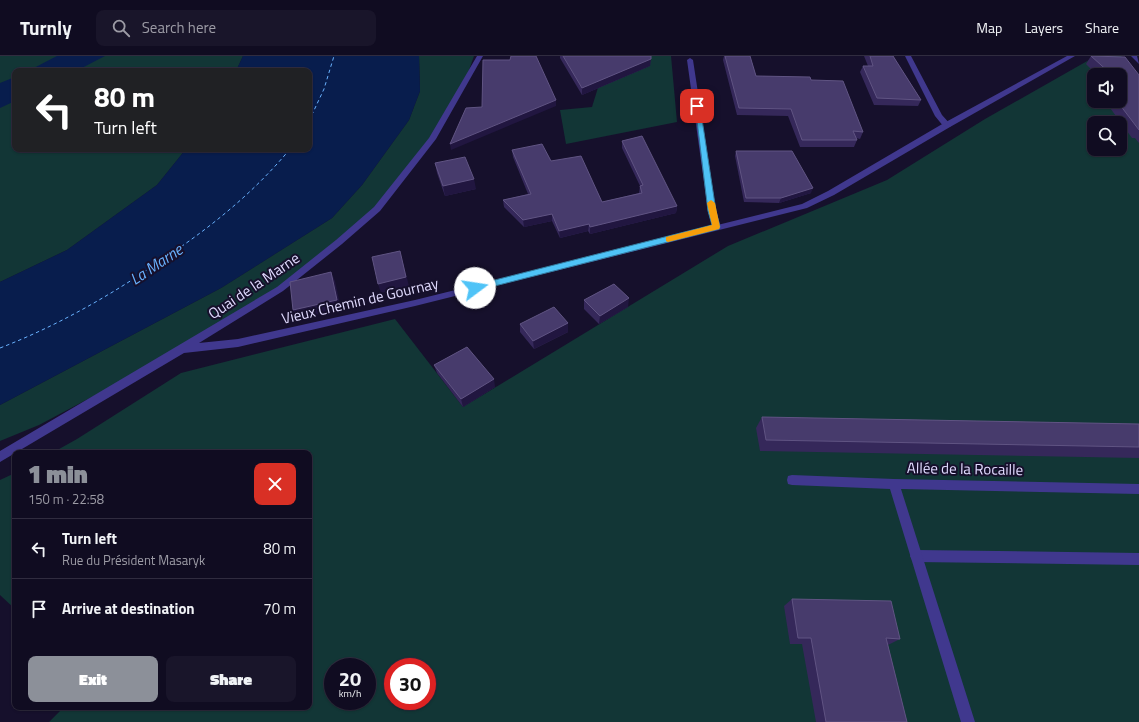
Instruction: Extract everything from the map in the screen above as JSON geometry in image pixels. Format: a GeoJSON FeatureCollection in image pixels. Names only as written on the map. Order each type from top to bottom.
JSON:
{"type":"FeatureCollection","features":[{"type":"Feature","properties":{"kind":"street","name":"Quai de la Marne"},"geometry":{"type":"LineString","coordinates":[[0,457],[280,289],[339,242],[377,209],[432,139],[480,56]]}},
{"type":"Feature","properties":{"kind":"street"},"geometry":{"type":"LineString","coordinates":[[908,56],[938,116],[947,125]]}},
{"type":"Feature","properties":{"kind":"street","name":"Vieux Chemin de Gournay"},"geometry":{"type":"LineString","coordinates":[[182,349],[238,343],[415,303],[804,206],[831,193],[947,125],[1072,56]]}},
{"type":"Feature","properties":{"kind":"street"},"geometry":{"type":"LineString","coordinates":[[1134,56],[1139,62]]}},
{"type":"Feature","properties":{"kind":"street"},"geometry":{"type":"LineString","coordinates":[[690,60],[712,211],[716,227]]}},
{"type":"Feature","properties":{"kind":"street"},"geometry":{"type":"LineString","coordinates":[[792,480],[894,484]]}},
{"type":"Feature","properties":{"kind":"street","name":"Allée de la Rocaille"},"geometry":{"type":"LineString","coordinates":[[968,722],[894,484],[1139,489]]}},
{"type":"Feature","properties":{"kind":"street"},"geometry":{"type":"LineString","coordinates":[[916,556],[1139,559]]}},
{"type":"Feature","properties":{"kind":"green space"},"geometry":{"type":"Polygon","coordinates":[[[0,56],[243,56],[237,68],[12,68],[12,152],[184,152],[157,185],[67,250],[0,282],[0,56]]]}},
{"type":"Feature","properties":{"kind":"green space"},"geometry":{"type":"Polygon","coordinates":[[[419,56],[474,56],[463,87],[432,139],[377,209],[280,289],[182,349],[39,425],[0,441],[0,405],[221,288],[332,218],[362,185],[409,120],[420,91],[419,56]]]}},
{"type":"Feature","properties":{"kind":"green space"},"geometry":{"type":"Polygon","coordinates":[[[606,56],[671,56],[677,122],[566,144],[560,110],[592,107],[606,62],[606,56]]]}},
{"type":"Feature","properties":{"kind":"green space"},"geometry":{"type":"Polygon","coordinates":[[[1096,56],[1121,56],[1139,77],[1139,722],[49,722],[61,710],[312,710],[312,450],[57,450],[181,373],[395,319],[463,407],[728,246],[887,180],[985,119],[1096,56]]]}},
{"type":"Feature","properties":{"kind":"green space"},"geometry":{"type":"Polygon","coordinates":[[[12,474],[12,606],[0,595],[0,480],[12,474]]]}},
{"type":"Feature","properties":{"kind":"water"},"geometry":{"type":"Polygon","coordinates":[[[57,56],[105,56],[82,68],[34,68],[57,56]]]}},
{"type":"Feature","properties":{"kind":"water","name":"La Marne"},"geometry":{"type":"Polygon","coordinates":[[[243,56],[419,56],[420,91],[409,120],[362,185],[332,218],[221,288],[0,405],[0,282],[67,250],[157,185],[184,152],[312,152],[312,68],[237,68],[243,56]]]}},
{"type":"Feature","properties":{"kind":"water"},"geometry":{"type":"Polygon","coordinates":[[[12,78],[12,102],[0,108],[0,83],[12,78]]]}},
{"type":"Feature","properties":{"kind":"building"},"geometry":{"type":"Polygon","coordinates":[[[511,56],[536,56],[556,100],[450,144],[466,108],[482,107],[483,60],[510,60],[511,56]]]}},
{"type":"Feature","properties":{"kind":"building"},"geometry":{"type":"Polygon","coordinates":[[[563,56],[651,56],[651,59],[582,88],[563,56]]]}},
{"type":"Feature","properties":{"kind":"building"},"geometry":{"type":"Polygon","coordinates":[[[725,56],[750,56],[756,76],[810,77],[811,80],[843,81],[863,132],[853,131],[857,140],[802,140],[791,109],[739,108],[725,56]]]}},
{"type":"Feature","properties":{"kind":"building"},"geometry":{"type":"Polygon","coordinates":[[[870,56],[893,56],[921,100],[877,98],[863,66],[873,66],[870,56]]]}},
{"type":"Feature","properties":{"kind":"building"},"geometry":{"type":"Polygon","coordinates":[[[1091,56],[1125,57],[1139,75],[1139,130],[1122,108],[1127,108],[1127,68],[1104,68],[1091,56]]]}},
{"type":"Feature","properties":{"kind":"building"},"geometry":{"type":"Polygon","coordinates":[[[642,136],[677,206],[590,227],[589,224],[559,231],[552,214],[523,220],[503,200],[531,194],[512,150],[542,144],[551,161],[581,156],[602,202],[642,193],[640,186],[643,185],[622,141],[642,136]]]}},
{"type":"Feature","properties":{"kind":"building"},"geometry":{"type":"Polygon","coordinates":[[[736,151],[792,151],[813,188],[781,198],[746,198],[736,151]]]}},
{"type":"Feature","properties":{"kind":"building"},"geometry":{"type":"Polygon","coordinates":[[[465,157],[474,179],[443,186],[435,163],[465,157]]]}},
{"type":"Feature","properties":{"kind":"building"},"geometry":{"type":"Polygon","coordinates":[[[400,251],[406,277],[378,284],[372,257],[400,251]]]}},
{"type":"Feature","properties":{"kind":"building"},"geometry":{"type":"Polygon","coordinates":[[[331,272],[337,300],[293,310],[290,282],[331,272]]]}},
{"type":"Feature","properties":{"kind":"building"},"geometry":{"type":"Polygon","coordinates":[[[614,284],[629,298],[600,316],[584,300],[614,284]]]}},
{"type":"Feature","properties":{"kind":"building"},"geometry":{"type":"Polygon","coordinates":[[[554,307],[568,323],[533,341],[520,324],[554,307]]]}},
{"type":"Feature","properties":{"kind":"building"},"geometry":{"type":"Polygon","coordinates":[[[467,347],[494,379],[461,399],[434,365],[467,347]]]}},
{"type":"Feature","properties":{"kind":"building"},"geometry":{"type":"Polygon","coordinates":[[[762,417],[1139,424],[1139,447],[766,440],[762,417]]]}},
{"type":"Feature","properties":{"kind":"building"},"geometry":{"type":"Polygon","coordinates":[[[792,599],[891,601],[900,639],[886,638],[907,722],[826,722],[811,638],[798,638],[792,599]]]}},
{"type":"Feature","properties":{"kind":"ferry route"},"geometry":{"type":"LineString","coordinates":[[312,115],[324,89],[334,56]]}},
{"type":"Feature","properties":{"kind":"ferry route"},"geometry":{"type":"LineString","coordinates":[[0,348],[23,339],[89,306],[152,267],[220,218],[249,192],[287,152]]}},
{"type":"Feature","properties":{"kind":"slow traffic"},"geometry":{"type":"LineString","coordinates":[[668,239],[716,227],[711,203]]}},
{"type":"Feature","properties":{"kind":"route"},"geometry":{"type":"LineString","coordinates":[[475,288],[716,227],[712,211],[697,106]]}}]}
